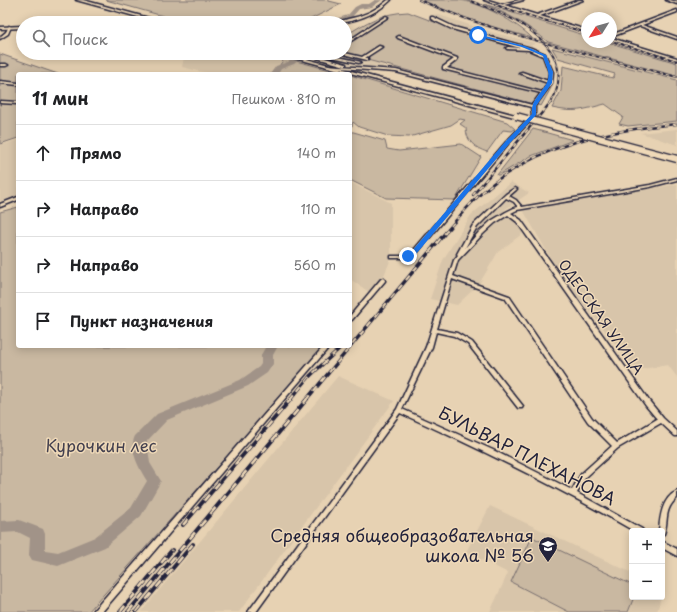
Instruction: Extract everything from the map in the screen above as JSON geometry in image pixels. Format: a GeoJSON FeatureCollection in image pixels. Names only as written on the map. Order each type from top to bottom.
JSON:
{"type":"FeatureCollection","features":[{"type":"Feature","properties":{"kind":"main road"},"geometry":{"type":"LineString","coordinates":[[78,0],[139,16]]}},
{"type":"Feature","properties":{"kind":"main road"},"geometry":{"type":"LineString","coordinates":[[303,60],[349,72]]}},
{"type":"Feature","properties":{"kind":"main road"},"geometry":{"type":"LineString","coordinates":[[352,73],[677,159]]}},
{"type":"Feature","properties":{"kind":"street"},"geometry":{"type":"LineString","coordinates":[[352,18],[372,13],[390,0]]}},
{"type":"Feature","properties":{"kind":"street"},"geometry":{"type":"LineString","coordinates":[[485,0],[581,30]]}},
{"type":"Feature","properties":{"kind":"street"},"geometry":{"type":"LineString","coordinates":[[501,5],[524,0]]}},
{"type":"Feature","properties":{"kind":"street"},"geometry":{"type":"LineString","coordinates":[[536,16],[582,0]]}},
{"type":"Feature","properties":{"kind":"street"},"geometry":{"type":"LineString","coordinates":[[667,0],[677,4]]}},
{"type":"Feature","properties":{"kind":"street"},"geometry":{"type":"LineString","coordinates":[[617,34],[677,11]]}},
{"type":"Feature","properties":{"kind":"street"},"geometry":{"type":"LineString","coordinates":[[393,257],[405,257],[414,253],[507,143],[534,114],[533,106],[550,83],[551,72],[544,55],[523,46],[464,31],[432,18],[438,16]]}},
{"type":"Feature","properties":{"kind":"street"},"geometry":{"type":"LineString","coordinates":[[352,40],[387,17]]}},
{"type":"Feature","properties":{"kind":"street"},"geometry":{"type":"LineString","coordinates":[[439,21],[445,19]]}},
{"type":"Feature","properties":{"kind":"street"},"geometry":{"type":"LineString","coordinates":[[447,25],[453,22]]}},
{"type":"Feature","properties":{"kind":"street"},"geometry":{"type":"LineString","coordinates":[[455,28],[462,25]]}},
{"type":"Feature","properties":{"kind":"street"},"geometry":{"type":"LineString","coordinates":[[639,25],[677,38]]}},
{"type":"Feature","properties":{"kind":"street"},"geometry":{"type":"LineString","coordinates":[[0,38],[10,27]]}},
{"type":"Feature","properties":{"kind":"street"},"geometry":{"type":"LineString","coordinates":[[0,28],[16,27]]}},
{"type":"Feature","properties":{"kind":"street"},"geometry":{"type":"LineString","coordinates":[[464,31],[471,28]]}},
{"type":"Feature","properties":{"kind":"street"},"geometry":{"type":"LineString","coordinates":[[473,33],[479,30]]}},
{"type":"Feature","properties":{"kind":"street"},"geometry":{"type":"LineString","coordinates":[[483,36],[487,33]]}},
{"type":"Feature","properties":{"kind":"street"},"geometry":{"type":"LineString","coordinates":[[493,38],[497,35]]}},
{"type":"Feature","properties":{"kind":"street"},"geometry":{"type":"LineString","coordinates":[[399,37],[456,59],[444,68],[543,93]]}},
{"type":"Feature","properties":{"kind":"street"},"geometry":{"type":"LineString","coordinates":[[503,41],[508,38]]}},
{"type":"Feature","properties":{"kind":"street"},"geometry":{"type":"LineString","coordinates":[[617,39],[677,59]]}},
{"type":"Feature","properties":{"kind":"street"},"geometry":{"type":"LineString","coordinates":[[513,44],[517,41]]}},
{"type":"Feature","properties":{"kind":"street"},"geometry":{"type":"LineString","coordinates":[[523,46],[528,44]]}},
{"type":"Feature","properties":{"kind":"street"},"geometry":{"type":"LineString","coordinates":[[362,58],[380,48]]}},
{"type":"Feature","properties":{"kind":"street"},"geometry":{"type":"LineString","coordinates":[[508,48],[528,49]]}},
{"type":"Feature","properties":{"kind":"street"},"geometry":{"type":"LineString","coordinates":[[352,56],[367,59]]}},
{"type":"Feature","properties":{"kind":"street"},"geometry":{"type":"LineString","coordinates":[[328,60],[354,68]]}},
{"type":"Feature","properties":{"kind":"street"},"geometry":{"type":"LineString","coordinates":[[351,60],[359,62]]}},
{"type":"Feature","properties":{"kind":"street"},"geometry":{"type":"LineString","coordinates":[[0,65],[6,65]]}},
{"type":"Feature","properties":{"kind":"street"},"geometry":{"type":"LineString","coordinates":[[326,66],[396,71],[533,106]]}},
{"type":"Feature","properties":{"kind":"street"},"geometry":{"type":"LineString","coordinates":[[521,73],[550,83]]}},
{"type":"Feature","properties":{"kind":"street"},"geometry":{"type":"LineString","coordinates":[[0,82],[16,84]]}},
{"type":"Feature","properties":{"kind":"street"},"geometry":{"type":"LineString","coordinates":[[0,102],[16,103]]}},
{"type":"Feature","properties":{"kind":"street"},"geometry":{"type":"LineString","coordinates":[[456,260],[493,222],[508,213],[522,208],[650,186],[677,179]]}},
{"type":"Feature","properties":{"kind":"street"},"geometry":{"type":"LineString","coordinates":[[252,612],[399,410],[429,347],[456,260],[475,226],[515,189]]}},
{"type":"Feature","properties":{"kind":"street"},"geometry":{"type":"LineString","coordinates":[[506,196],[522,208]]}},
{"type":"Feature","properties":{"kind":"street"},"geometry":{"type":"LineString","coordinates":[[0,206],[16,199]]}},
{"type":"Feature","properties":{"kind":"street","name":"ОДЕССКАЯ УЛИЦА"},"geometry":{"type":"LineString","coordinates":[[508,213],[519,221],[661,420],[677,434]]}},
{"type":"Feature","properties":{"kind":"street"},"geometry":{"type":"LineString","coordinates":[[451,277],[507,297],[590,420],[616,446]]}},
{"type":"Feature","properties":{"kind":"street"},"geometry":{"type":"LineString","coordinates":[[352,317],[383,280]]}},
{"type":"Feature","properties":{"kind":"street"},"geometry":{"type":"LineString","coordinates":[[434,330],[455,334],[470,343],[520,406]]}},
{"type":"Feature","properties":{"kind":"street"},"geometry":{"type":"LineString","coordinates":[[97,612],[325,348]]}},
{"type":"Feature","properties":{"kind":"street","name":"БУЛЬВАР ПЛЕХАНОВА"},"geometry":{"type":"LineString","coordinates":[[399,410],[455,435],[574,493],[635,528]]}},
{"type":"Feature","properties":{"kind":"street"},"geometry":{"type":"LineString","coordinates":[[574,493],[583,476],[616,446],[661,420]]}},
{"type":"Feature","properties":{"kind":"street"},"geometry":{"type":"LineString","coordinates":[[662,528],[664,513],[667,504],[677,494]]}},
{"type":"Feature","properties":{"kind":"street"},"geometry":{"type":"LineString","coordinates":[[665,546],[677,554]]}},
{"type":"Feature","properties":{"kind":"shaded area"},"geometry":{"type":"Polygon","coordinates":[[[436,14],[494,33],[536,43],[527,48],[461,30],[430,16],[436,14]]]}},
{"type":"Feature","properties":{"kind":"shaded area"},"geometry":{"type":"Polygon","coordinates":[[[352,56],[384,65],[381,68],[357,66],[332,60],[352,60],[352,56]]]}},
{"type":"Feature","properties":{"kind":"shaded area"},"geometry":{"type":"Polygon","coordinates":[[[184,60],[282,60],[274,72],[203,72],[182,67],[184,60]]]}},
{"type":"Feature","properties":{"kind":"shaded area"},"geometry":{"type":"Polygon","coordinates":[[[677,129],[677,145],[641,133],[649,132],[677,129]]]}},
{"type":"Feature","properties":{"kind":"shaded area"},"geometry":{"type":"Polygon","coordinates":[[[16,141],[16,198],[0,201],[0,145],[16,141]]]}},
{"type":"Feature","properties":{"kind":"shaded area"},"geometry":{"type":"Polygon","coordinates":[[[511,182],[529,193],[504,210],[520,220],[522,234],[498,252],[479,284],[457,305],[430,299],[443,260],[471,215],[511,182]]]}},
{"type":"Feature","properties":{"kind":"shaded area"},"geometry":{"type":"Polygon","coordinates":[[[352,183],[391,203],[391,259],[382,280],[369,292],[352,280],[352,183]]]}},
{"type":"Feature","properties":{"kind":"shaded area"},"geometry":{"type":"Polygon","coordinates":[[[677,184],[677,377],[668,365],[636,370],[560,274],[523,210],[677,184]]]}},
{"type":"Feature","properties":{"kind":"shaded area"},"geometry":{"type":"Polygon","coordinates":[[[338,376],[394,401],[239,612],[141,612],[338,376]]]}},
{"type":"Feature","properties":{"kind":"shaded area","name":"Средняя общеобразовательная школа № 56"},"geometry":{"type":"Polygon","coordinates":[[[490,506],[629,572],[629,600],[660,600],[657,612],[490,612],[508,573],[466,552],[490,506]]]}},
{"type":"Feature","properties":{"kind":"green space"},"geometry":{"type":"Polygon","coordinates":[[[106,0],[325,0],[341,4],[317,16],[163,16],[106,0]]]}},
{"type":"Feature","properties":{"kind":"green space"},"geometry":{"type":"Polygon","coordinates":[[[422,0],[459,0],[477,5],[498,14],[518,26],[532,38],[466,19],[422,0]]]}},
{"type":"Feature","properties":{"kind":"green space"},"geometry":{"type":"Polygon","coordinates":[[[484,4],[581,34],[581,48],[617,48],[617,45],[677,63],[677,76],[548,42],[518,20],[484,4]]]}},
{"type":"Feature","properties":{"kind":"green space"},"geometry":{"type":"Polygon","coordinates":[[[408,12],[453,29],[546,55],[553,73],[551,88],[541,106],[352,56],[352,32],[382,16],[408,12]]]}},
{"type":"Feature","properties":{"kind":"green space"},"geometry":{"type":"Polygon","coordinates":[[[552,48],[677,80],[677,121],[628,126],[619,124],[623,117],[605,104],[578,110],[552,108],[561,91],[563,66],[613,78],[615,74],[558,58],[552,48]]]}},
{"type":"Feature","properties":{"kind":"green space"},"geometry":{"type":"Polygon","coordinates":[[[0,54],[52,72],[16,72],[16,139],[0,144],[0,54]]]}},
{"type":"Feature","properties":{"kind":"green space"},"geometry":{"type":"Polygon","coordinates":[[[284,60],[292,60],[338,72],[274,72],[284,60]]]}},
{"type":"Feature","properties":{"kind":"green space"},"geometry":{"type":"Polygon","coordinates":[[[352,76],[507,122],[515,129],[512,131],[503,130],[487,152],[475,146],[469,140],[466,133],[466,128],[460,124],[465,120],[460,119],[451,125],[409,137],[388,136],[359,127],[353,122],[352,126],[352,76]]]}},
{"type":"Feature","properties":{"kind":"green space"},"geometry":{"type":"Polygon","coordinates":[[[533,129],[573,140],[531,156],[497,175],[533,129]]]}},
{"type":"Feature","properties":{"kind":"green space"},"geometry":{"type":"Polygon","coordinates":[[[352,132],[385,141],[387,149],[399,151],[461,144],[481,157],[455,200],[386,198],[352,181],[352,132]]]}},
{"type":"Feature","properties":{"kind":"green space","name":"Курочкин лес"},"geometry":{"type":"Polygon","coordinates":[[[16,208],[16,348],[323,348],[88,612],[0,612],[0,212],[16,208]]]}},
{"type":"Feature","properties":{"kind":"green space"},"geometry":{"type":"Polygon","coordinates":[[[532,537],[629,584],[629,600],[633,600],[628,612],[569,612],[511,582],[532,537]]]}},
{"type":"Feature","properties":{"kind":"waterway"},"geometry":{"type":"LineString","coordinates":[[350,16],[357,8],[361,6],[370,6],[379,0]]}},
{"type":"Feature","properties":{"kind":"waterway"},"geometry":{"type":"LineString","coordinates":[[275,72],[279,67],[295,60]]}},
{"type":"Feature","properties":{"kind":"waterway"},"geometry":{"type":"LineString","coordinates":[[0,527],[19,526],[38,534],[37,555],[58,559],[100,542],[136,512],[154,481],[143,464],[140,440],[162,417],[244,383],[263,370],[267,364],[267,355],[271,348]]}},
{"type":"Feature","properties":{"kind":"railway"},"geometry":{"type":"LineString","coordinates":[[419,0],[482,24],[543,42]]}},
{"type":"Feature","properties":{"kind":"railway"},"geometry":{"type":"LineString","coordinates":[[468,0],[503,14],[521,24],[543,42]]}},
{"type":"Feature","properties":{"kind":"railway"},"geometry":{"type":"LineString","coordinates":[[495,5],[581,31]]}},
{"type":"Feature","properties":{"kind":"railway"},"geometry":{"type":"LineString","coordinates":[[543,42],[677,77]]}},
{"type":"Feature","properties":{"kind":"railway"},"geometry":{"type":"LineString","coordinates":[[543,42],[549,49],[557,65],[558,83],[551,103]]}},
{"type":"Feature","properties":{"kind":"railway"},"geometry":{"type":"LineString","coordinates":[[617,43],[677,61]]}},
{"type":"Feature","properties":{"kind":"railway"},"geometry":{"type":"LineString","coordinates":[[473,195],[551,102]]}},
{"type":"Feature","properties":{"kind":"railway"},"geometry":{"type":"LineString","coordinates":[[445,233],[469,205],[485,190],[506,174],[551,150],[600,135],[626,130],[677,124]]}},
{"type":"Feature","properties":{"kind":"railway"},"geometry":{"type":"LineString","coordinates":[[352,345],[446,232]]}},
{"type":"Feature","properties":{"kind":"railway"},"geometry":{"type":"LineString","coordinates":[[290,400],[310,376],[340,348]]}},
{"type":"Feature","properties":{"kind":"railway"},"geometry":{"type":"LineString","coordinates":[[306,400],[349,348]]}},
{"type":"Feature","properties":{"kind":"railway"},"geometry":{"type":"LineString","coordinates":[[183,525],[291,399]]}},
{"type":"Feature","properties":{"kind":"railway"},"geometry":{"type":"LineString","coordinates":[[128,612],[307,399]]}},
{"type":"Feature","properties":{"kind":"railway"},"geometry":{"type":"LineString","coordinates":[[136,612],[193,544]]}},
{"type":"Feature","properties":{"kind":"railway"},"geometry":{"type":"LineString","coordinates":[[120,612],[172,550]]}},
{"type":"Feature","properties":{"kind":"place","name":"Средняя общеобразовательная школа № 56"},"geometry":{"type":"Point","coordinates":[548,563]}},
{"type":"Feature","properties":{"kind":"route"},"geometry":{"type":"LineString","coordinates":[[408,256],[414,253],[507,143],[534,114],[533,106],[550,83],[551,72],[544,55],[523,46],[478,35]]}}]}
